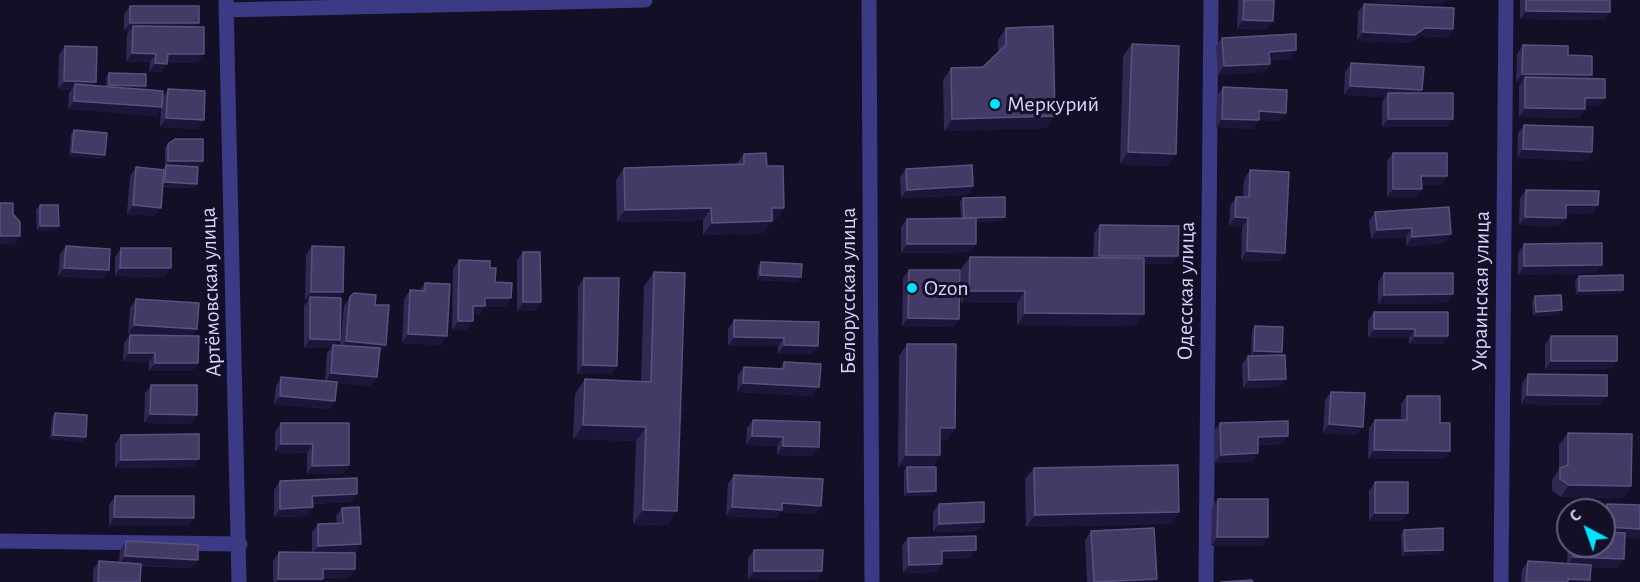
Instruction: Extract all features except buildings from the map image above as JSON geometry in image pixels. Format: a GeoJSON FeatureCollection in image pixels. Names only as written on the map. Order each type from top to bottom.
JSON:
{"type":"FeatureCollection","features":[{"type":"Feature","properties":{"kind":"street"},"geometry":{"type":"LineString","coordinates":[[226,5],[645,0]]}},
{"type":"Feature","properties":{"kind":"street","name":"Белорусская улица"},"geometry":{"type":"LineString","coordinates":[[869,0],[872,582]]}},
{"type":"Feature","properties":{"kind":"street","name":"Одесская улица"},"geometry":{"type":"LineString","coordinates":[[1206,582],[1211,0]]}},
{"type":"Feature","properties":{"kind":"street","name":"Украинская улица"},"geometry":{"type":"LineString","coordinates":[[1501,582],[1506,0]]}},
{"type":"Feature","properties":{"kind":"street","name":"Артёмовская улица"},"geometry":{"type":"LineString","coordinates":[[226,5],[240,544],[239,582]]}},
{"type":"Feature","properties":{"kind":"street"},"geometry":{"type":"LineString","coordinates":[[0,542],[240,544]]}},
{"type":"Feature","properties":{"kind":"place","name":"Меркурий"},"geometry":{"type":"Point","coordinates":[995,104]}},
{"type":"Feature","properties":{"kind":"place","name":"Ozon"},"geometry":{"type":"Point","coordinates":[912,288]}}]}
